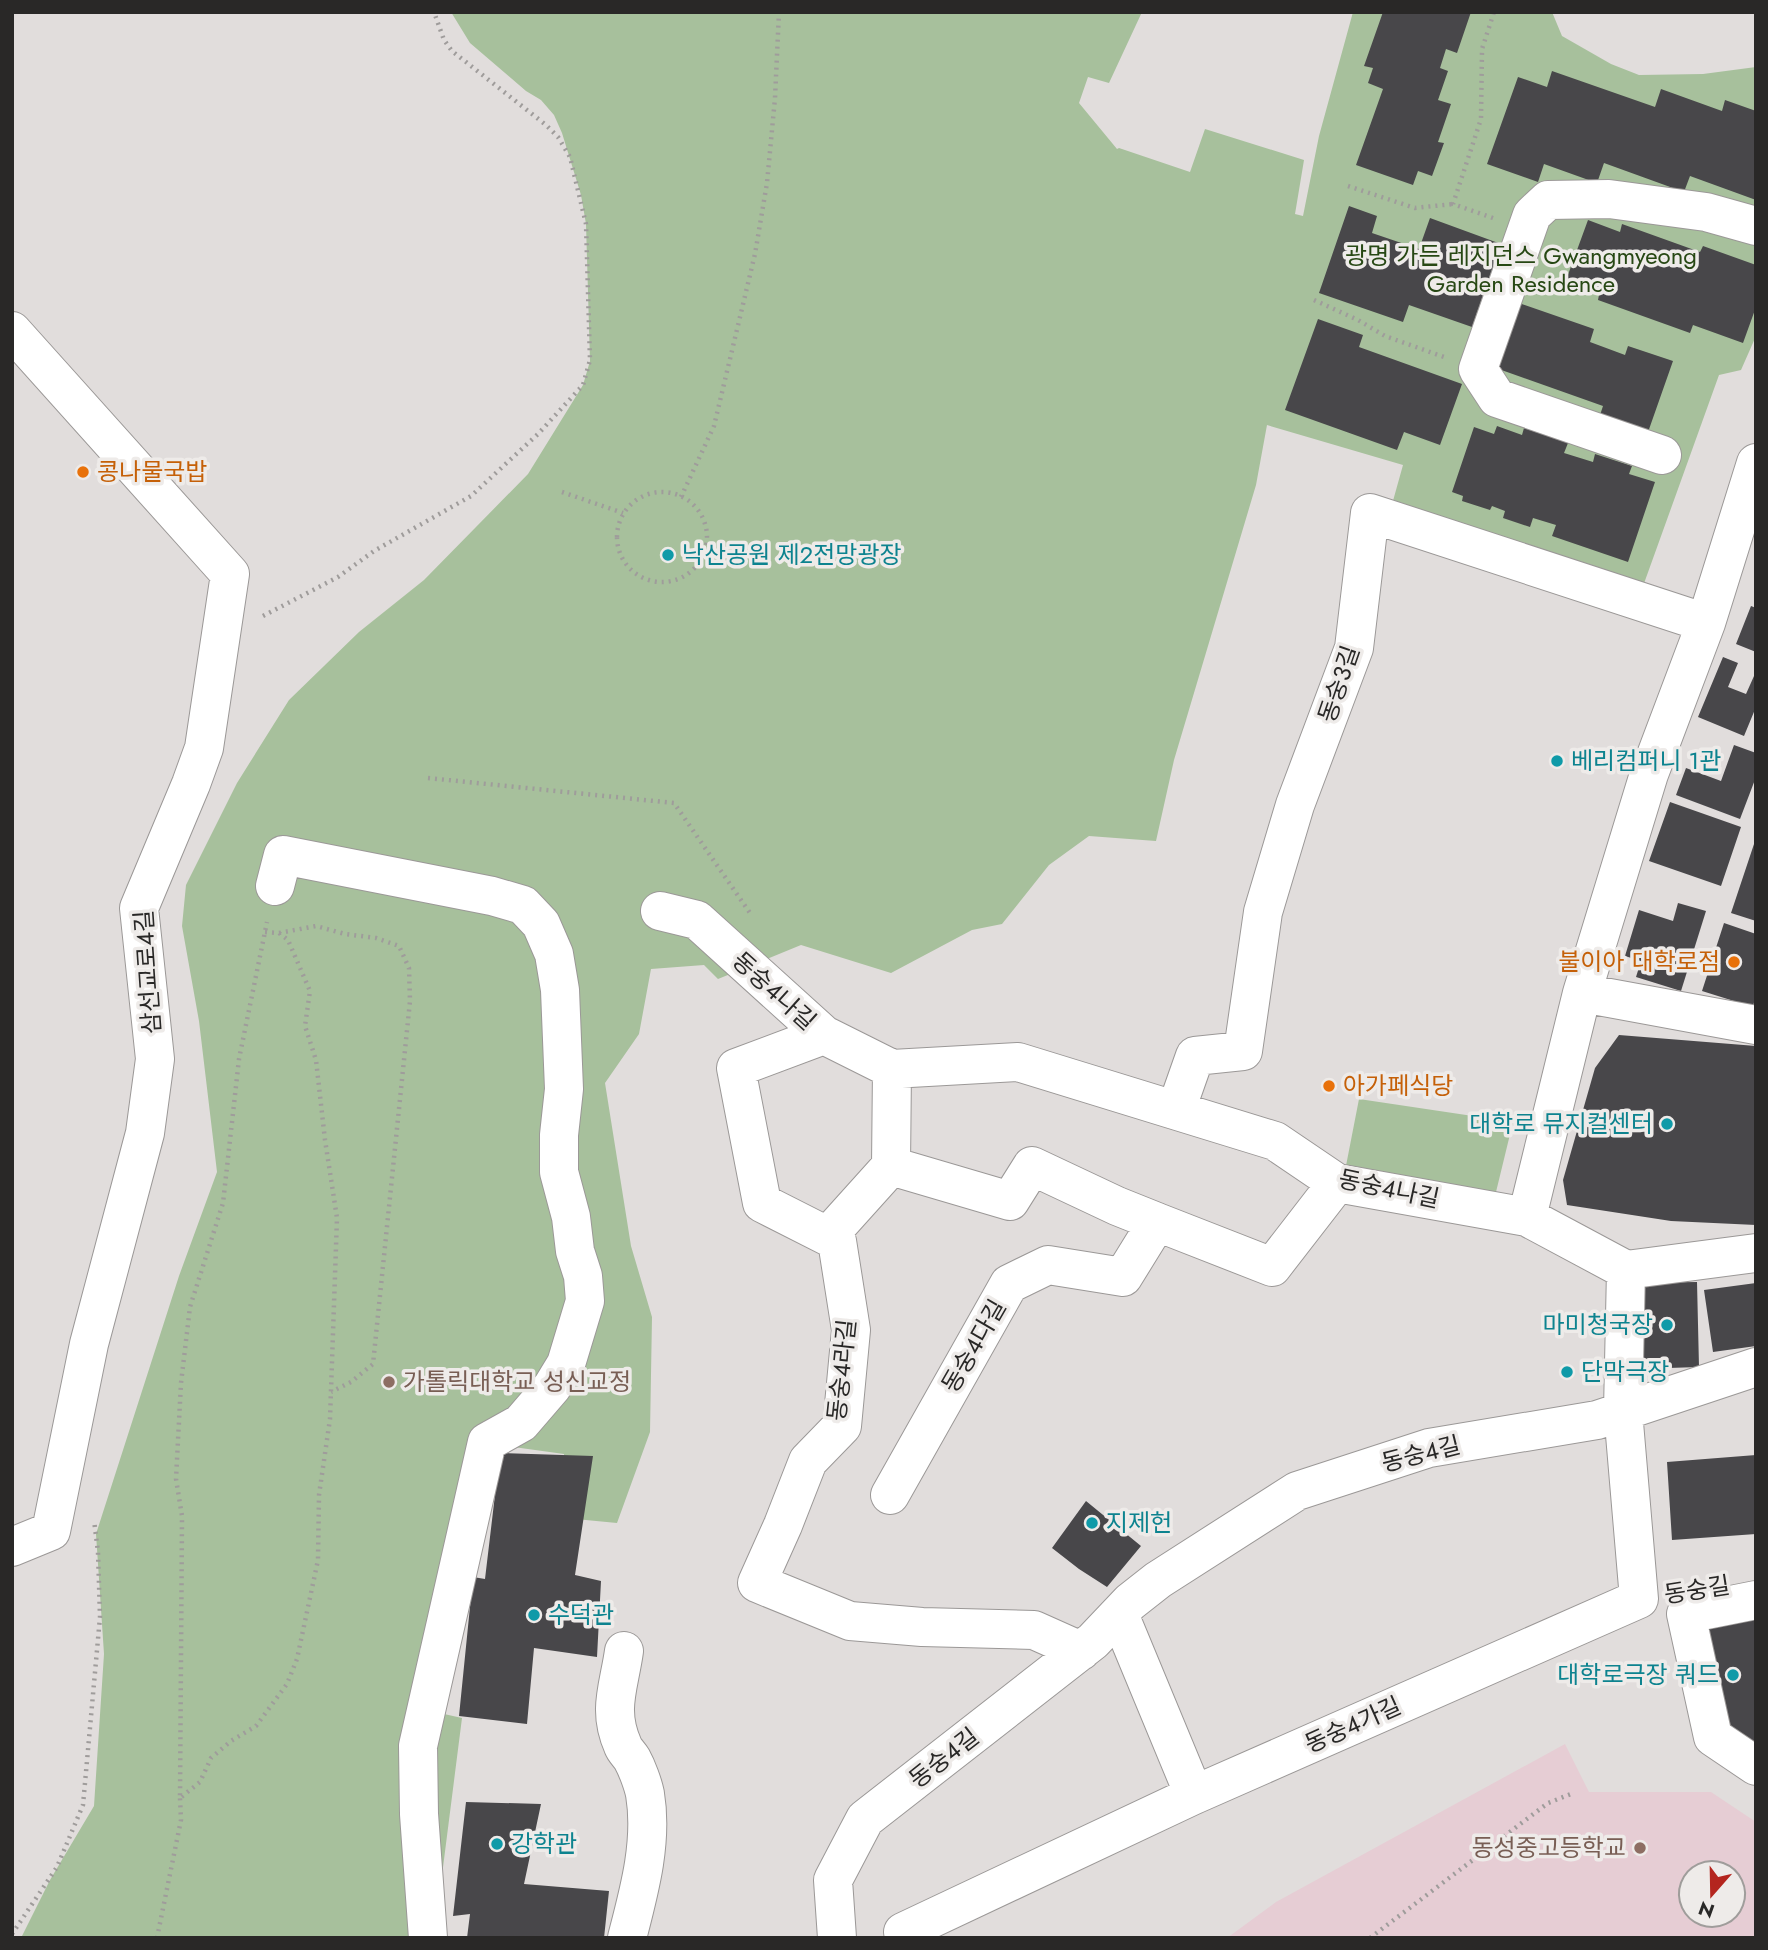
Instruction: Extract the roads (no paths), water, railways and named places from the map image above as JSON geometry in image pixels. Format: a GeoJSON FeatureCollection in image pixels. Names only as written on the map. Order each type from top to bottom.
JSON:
{"type":"FeatureCollection","features":[{"type":"Feature","properties":{"kind":"street"},"geometry":{"type":"LineString","coordinates":[[1662,455],[1497,398],[1478,369],[1532,215],[1548,200],[1608,199],[1706,212],[1756,226]]}},
{"type":"Feature","properties":{"kind":"street","name":"삼선교로4길"},"geometry":{"type":"LineString","coordinates":[[12,331],[230,574],[204,748],[139,908],[155,1059],[145,1133],[92,1332],[51,1531],[12,1547]]}},
{"type":"Feature","properties":{"kind":"street"},"geometry":{"type":"LineString","coordinates":[[1527,1217],[1582,993],[1649,774],[1706,623],[1756,463]]}},
{"type":"Feature","properties":{"kind":"street","name":"동숭3길"},"geometry":{"type":"LineString","coordinates":[[1176,1110],[1195,1056],[1243,1051],[1264,912],[1294,805],[1354,648],[1370,513],[1706,623]]}},
{"type":"Feature","properties":{"kind":"street"},"geometry":{"type":"LineString","coordinates":[[275,887],[282,855],[492,896],[523,905],[541,924],[554,954],[560,990],[564,1089],[558,1172],[583,1276],[585,1301],[566,1364],[552,1387],[521,1423],[487,1442],[418,1746],[419,1814],[428,1938]]}},
{"type":"Feature","properties":{"kind":"street","name":"동숭4나길"},"geometry":{"type":"LineString","coordinates":[[660,911],[697,920],[824,1035],[892,1069],[1018,1062],[1275,1141],[1337,1182],[1527,1217],[1626,1270]]}},
{"type":"Feature","properties":{"kind":"street"},"geometry":{"type":"LineString","coordinates":[[1582,993],[1756,1025]]}},
{"type":"Feature","properties":{"kind":"street"},"geometry":{"type":"LineString","coordinates":[[824,1035],[736,1068],[761,1202],[828,1236],[891,1166],[892,1069]]}},
{"type":"Feature","properties":{"kind":"street"},"geometry":{"type":"LineString","coordinates":[[891,1166],[1010,1201],[1032,1166],[1117,1206],[1272,1267],[1337,1182]]}},
{"type":"Feature","properties":{"kind":"street","name":"동숭4다길"},"geometry":{"type":"LineString","coordinates":[[890,1494],[1009,1284],[1048,1265],[1123,1277],[1157,1222]]}},
{"type":"Feature","properties":{"kind":"street","name":"동숭4라길"},"geometry":{"type":"LineString","coordinates":[[828,1236],[837,1241],[851,1330],[842,1426],[808,1461],[757,1583],[850,1621],[922,1627],[1034,1630],[1081,1651]]}},
{"type":"Feature","properties":{"kind":"street"},"geometry":{"type":"LineString","coordinates":[[1639,1600],[1623,1411],[1626,1270],[1755,1253]]}},
{"type":"Feature","properties":{"kind":"street","name":"동숭4길"},"geometry":{"type":"LineString","coordinates":[[836,1938],[833,1880],[865,1819],[1081,1651],[1130,1602],[1158,1580],[1297,1491],[1429,1448],[1597,1420],[1756,1367]]}},
{"type":"Feature","properties":{"kind":"street","name":"동숭길"},"geometry":{"type":"LineString","coordinates":[[1639,1600],[1756,1580]]}},
{"type":"Feature","properties":{"kind":"street","name":"동숭4가길"},"geometry":{"type":"LineString","coordinates":[[906,1938],[903,1932],[1195,1795],[1639,1600]]}},
{"type":"Feature","properties":{"kind":"street"},"geometry":{"type":"LineString","coordinates":[[1756,1600],[1686,1614],[1713,1737],[1756,1766]]}},
{"type":"Feature","properties":{"kind":"street"},"geometry":{"type":"LineString","coordinates":[[1119,1614],[1195,1795]]}},
{"type":"Feature","properties":{"kind":"street"},"geometry":{"type":"LineString","coordinates":[[624,1651],[621,1676],[614,1699],[615,1721],[645,1793],[647,1842],[627,1938]]}},
{"type":"Feature","properties":{"kind":"place","name":"콩나물국밥"},"geometry":{"type":"Point","coordinates":[83,472]}},
{"type":"Feature","properties":{"kind":"place","name":"낙산공원 제2전망광장"},"geometry":{"type":"Point","coordinates":[668,555]}},
{"type":"Feature","properties":{"kind":"place","name":"베리컴퍼니 1관"},"geometry":{"type":"Point","coordinates":[1557,761]}},
{"type":"Feature","properties":{"kind":"place","name":"불이아 대학로점"},"geometry":{"type":"Point","coordinates":[1734,962]}},
{"type":"Feature","properties":{"kind":"place","name":"아가페식당"},"geometry":{"type":"Point","coordinates":[1329,1086]}},
{"type":"Feature","properties":{"kind":"place","name":"대학로 뮤지컬센터"},"geometry":{"type":"Point","coordinates":[1667,1124]}},
{"type":"Feature","properties":{"kind":"place","name":"마미청국장"},"geometry":{"type":"Point","coordinates":[1667,1325]}},
{"type":"Feature","properties":{"kind":"place","name":"단막극장"},"geometry":{"type":"Point","coordinates":[1567,1372]}},
{"type":"Feature","properties":{"kind":"place","name":"가톨릭대학교 성신교정"},"geometry":{"type":"Point","coordinates":[389,1382]}},
{"type":"Feature","properties":{"kind":"place","name":"지제헌"},"geometry":{"type":"Point","coordinates":[1092,1523]}},
{"type":"Feature","properties":{"kind":"place","name":"수덕관"},"geometry":{"type":"Point","coordinates":[534,1615]}},
{"type":"Feature","properties":{"kind":"place","name":"대학로극장 쿼드"},"geometry":{"type":"Point","coordinates":[1733,1675]}},
{"type":"Feature","properties":{"kind":"place","name":"강학관"},"geometry":{"type":"Point","coordinates":[497,1844]}},
{"type":"Feature","properties":{"kind":"place","name":"동성중고등학교"},"geometry":{"type":"Point","coordinates":[1640,1848]}},
{"type":"Feature","properties":{"kind":"park label","name":"광명 가든 레지던스 Gwangmyeong Garden Residence"},"geometry":{"type":"Point","coordinates":[1521,270]}}]}
